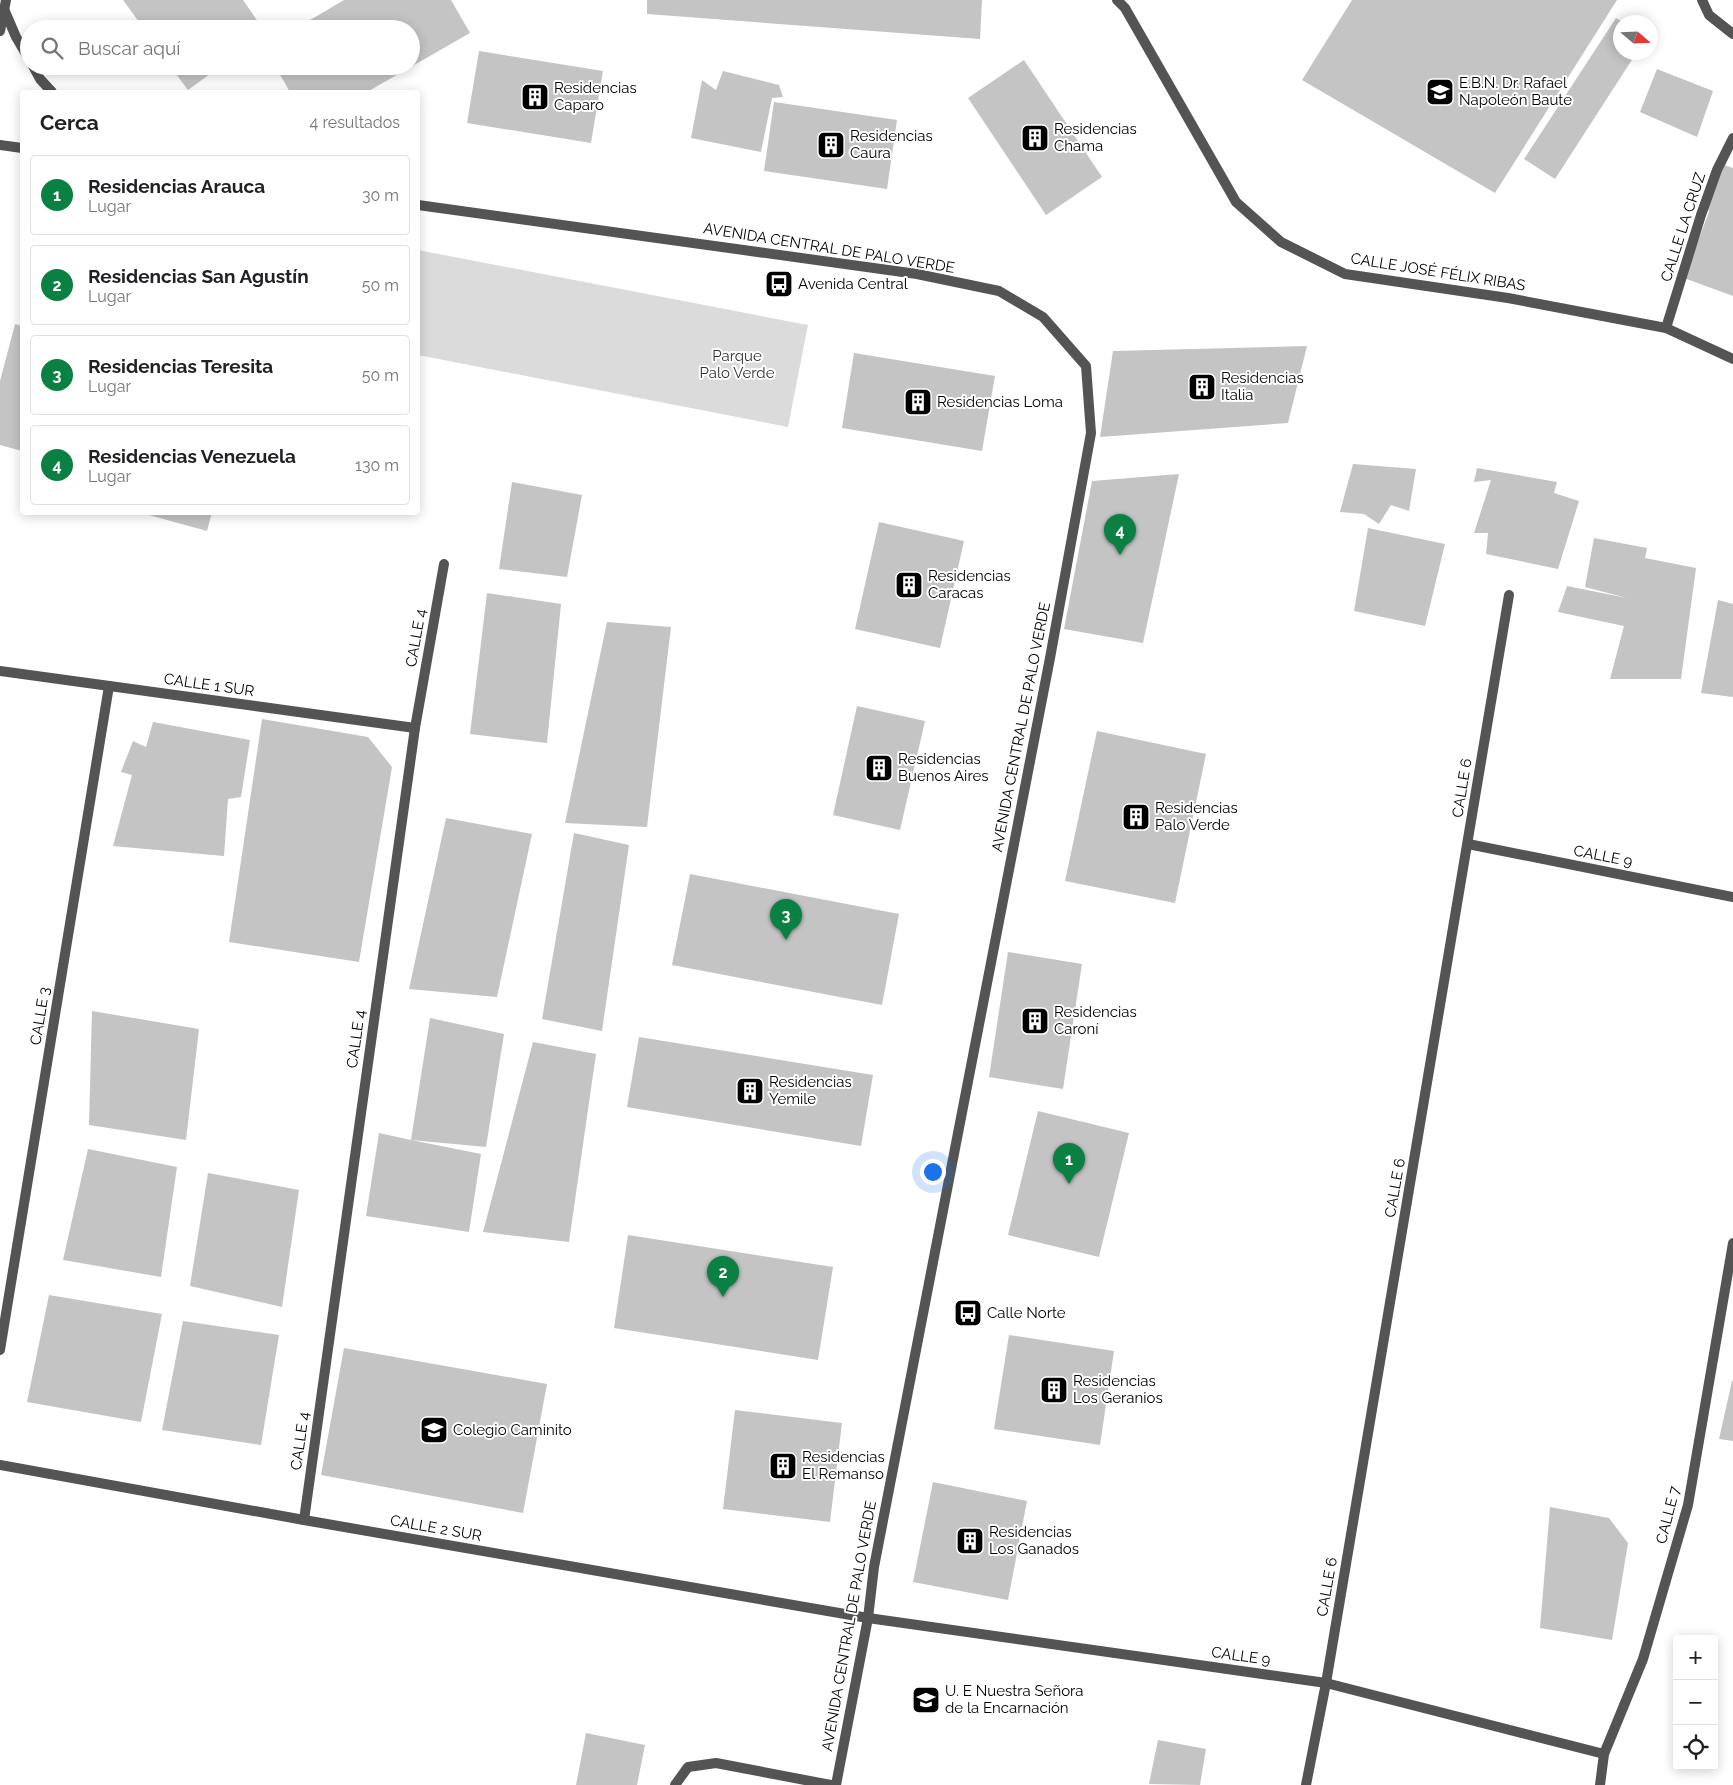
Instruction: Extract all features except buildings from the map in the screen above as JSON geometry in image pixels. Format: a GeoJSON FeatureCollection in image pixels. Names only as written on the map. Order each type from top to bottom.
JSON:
{"type":"FeatureCollection","features":[{"type":"Feature","properties":{"kind":"street","name":"CALLE JOSÉ FÉLIX RIBAS"},"geometry":{"type":"LineString","coordinates":[[1117,0],[1125,8],[1236,202],[1281,242],[1344,274],[1508,298],[1666,328],[1733,359]]}},
{"type":"Feature","properties":{"kind":"street"},"geometry":{"type":"LineString","coordinates":[[1702,0],[1709,15],[1733,34]]}},
{"type":"Feature","properties":{"kind":"street"},"geometry":{"type":"LineString","coordinates":[[0,31],[5,5]]}},
{"type":"Feature","properties":{"kind":"street"},"geometry":{"type":"LineString","coordinates":[[5,5],[20,44]]}},
{"type":"Feature","properties":{"kind":"street"},"geometry":{"type":"LineString","coordinates":[[38,75],[50,90]]}},
{"type":"Feature","properties":{"kind":"street","name":"CALLE LA CRUZ"},"geometry":{"type":"LineString","coordinates":[[1666,328],[1701,215],[1717,170],[1733,138]]}},
{"type":"Feature","properties":{"kind":"street"},"geometry":{"type":"LineString","coordinates":[[0,145],[20,148]]}},
{"type":"Feature","properties":{"kind":"street","name":"AVENIDA CENTRAL DE PALO VERDE"},"geometry":{"type":"LineString","coordinates":[[420,205],[917,274],[999,292],[1044,317],[1086,366],[1091,434],[1050,658],[876,1558],[868,1618],[836,1785]]}},
{"type":"Feature","properties":{"kind":"street","name":"CALLE 4"},"geometry":{"type":"LineString","coordinates":[[304,1520],[415,728],[444,564]]}},
{"type":"Feature","properties":{"kind":"street","name":"CALLE 6"},"geometry":{"type":"LineString","coordinates":[[1306,1785],[1326,1683],[1509,595]]}},
{"type":"Feature","properties":{"kind":"street","name":"CALLE 1 SUR"},"geometry":{"type":"LineString","coordinates":[[0,671],[415,728]]}},
{"type":"Feature","properties":{"kind":"street","name":"CALLE 3"},"geometry":{"type":"LineString","coordinates":[[0,1350],[109,686]]}},
{"type":"Feature","properties":{"kind":"street","name":"CALLE 9"},"geometry":{"type":"LineString","coordinates":[[1468,844],[1733,897]]}},
{"type":"Feature","properties":{"kind":"street","name":"CALLE 7"},"geometry":{"type":"LineString","coordinates":[[1600,1785],[1604,1754],[1643,1659],[1688,1504],[1733,1244]]}},
{"type":"Feature","properties":{"kind":"street","name":"CALLE 2 SUR"},"geometry":{"type":"LineString","coordinates":[[0,1466],[868,1618]]}},
{"type":"Feature","properties":{"kind":"street","name":"CALLE 9"},"geometry":{"type":"LineString","coordinates":[[868,1618],[1326,1683],[1604,1754]]}},
{"type":"Feature","properties":{"kind":"street"},"geometry":{"type":"LineString","coordinates":[[675,1785],[688,1767],[716,1763],[831,1785]]}},
{"type":"Feature","properties":{"kind":"green space","name":"Parque Palo Verde"},"geometry":{"type":"Polygon","coordinates":[[[420,250],[808,325],[788,427],[420,355],[420,250]]]}},
{"type":"Feature","properties":{"kind":"place","name":"E.B.N. Dr. Rafael Napoleón Baute"},"geometry":{"type":"Point","coordinates":[1440,92]}},
{"type":"Feature","properties":{"kind":"place","name":"Residencias Caparo"},"geometry":{"type":"Point","coordinates":[535,97]}},
{"type":"Feature","properties":{"kind":"place","name":"Residencias Chama"},"geometry":{"type":"Point","coordinates":[1035,138]}},
{"type":"Feature","properties":{"kind":"place","name":"Residencias Caura"},"geometry":{"type":"Point","coordinates":[831,145]}},
{"type":"Feature","properties":{"kind":"place","name":"Avenida Central"},"geometry":{"type":"Point","coordinates":[779,284]}},
{"type":"Feature","properties":{"kind":"place","name":"Residencias Italia"},"geometry":{"type":"Point","coordinates":[1202,387]}},
{"type":"Feature","properties":{"kind":"place","name":"Residencias Loma"},"geometry":{"type":"Point","coordinates":[918,402]}},
{"type":"Feature","properties":{"kind":"place","name":"Residencias Venezuela"},"geometry":{"type":"Point","coordinates":[1120,555]}},
{"type":"Feature","properties":{"kind":"place","name":"Residencias Caracas"},"geometry":{"type":"Point","coordinates":[909,585]}},
{"type":"Feature","properties":{"kind":"place","name":"Residencias Buenos Aires"},"geometry":{"type":"Point","coordinates":[879,768]}},
{"type":"Feature","properties":{"kind":"place","name":"Residencias Palo Verde"},"geometry":{"type":"Point","coordinates":[1136,817]}},
{"type":"Feature","properties":{"kind":"place","name":"Residencias Teresita"},"geometry":{"type":"Point","coordinates":[786,940]}},
{"type":"Feature","properties":{"kind":"place","name":"Residencias Caroní"},"geometry":{"type":"Point","coordinates":[1035,1021]}},
{"type":"Feature","properties":{"kind":"place","name":"Residencias Yemile"},"geometry":{"type":"Point","coordinates":[750,1091]}},
{"type":"Feature","properties":{"kind":"place","name":"Residencias Arauca"},"geometry":{"type":"Point","coordinates":[1069,1184]}},
{"type":"Feature","properties":{"kind":"place","name":"Residencias San Agustín"},"geometry":{"type":"Point","coordinates":[723,1297]}},
{"type":"Feature","properties":{"kind":"place","name":"Calle Norte"},"geometry":{"type":"Point","coordinates":[968,1313]}},
{"type":"Feature","properties":{"kind":"place","name":"Residencias Los Geranios"},"geometry":{"type":"Point","coordinates":[1054,1390]}},
{"type":"Feature","properties":{"kind":"place","name":"Colegio Caminito"},"geometry":{"type":"Point","coordinates":[434,1430]}},
{"type":"Feature","properties":{"kind":"place","name":"Residencias El Remanso"},"geometry":{"type":"Point","coordinates":[783,1466]}},
{"type":"Feature","properties":{"kind":"place","name":"Residencias Los Ganados"},"geometry":{"type":"Point","coordinates":[970,1541]}},
{"type":"Feature","properties":{"kind":"place","name":"U. E Nuestra Señora de la Encarnación"},"geometry":{"type":"Point","coordinates":[926,1700]}}]}
